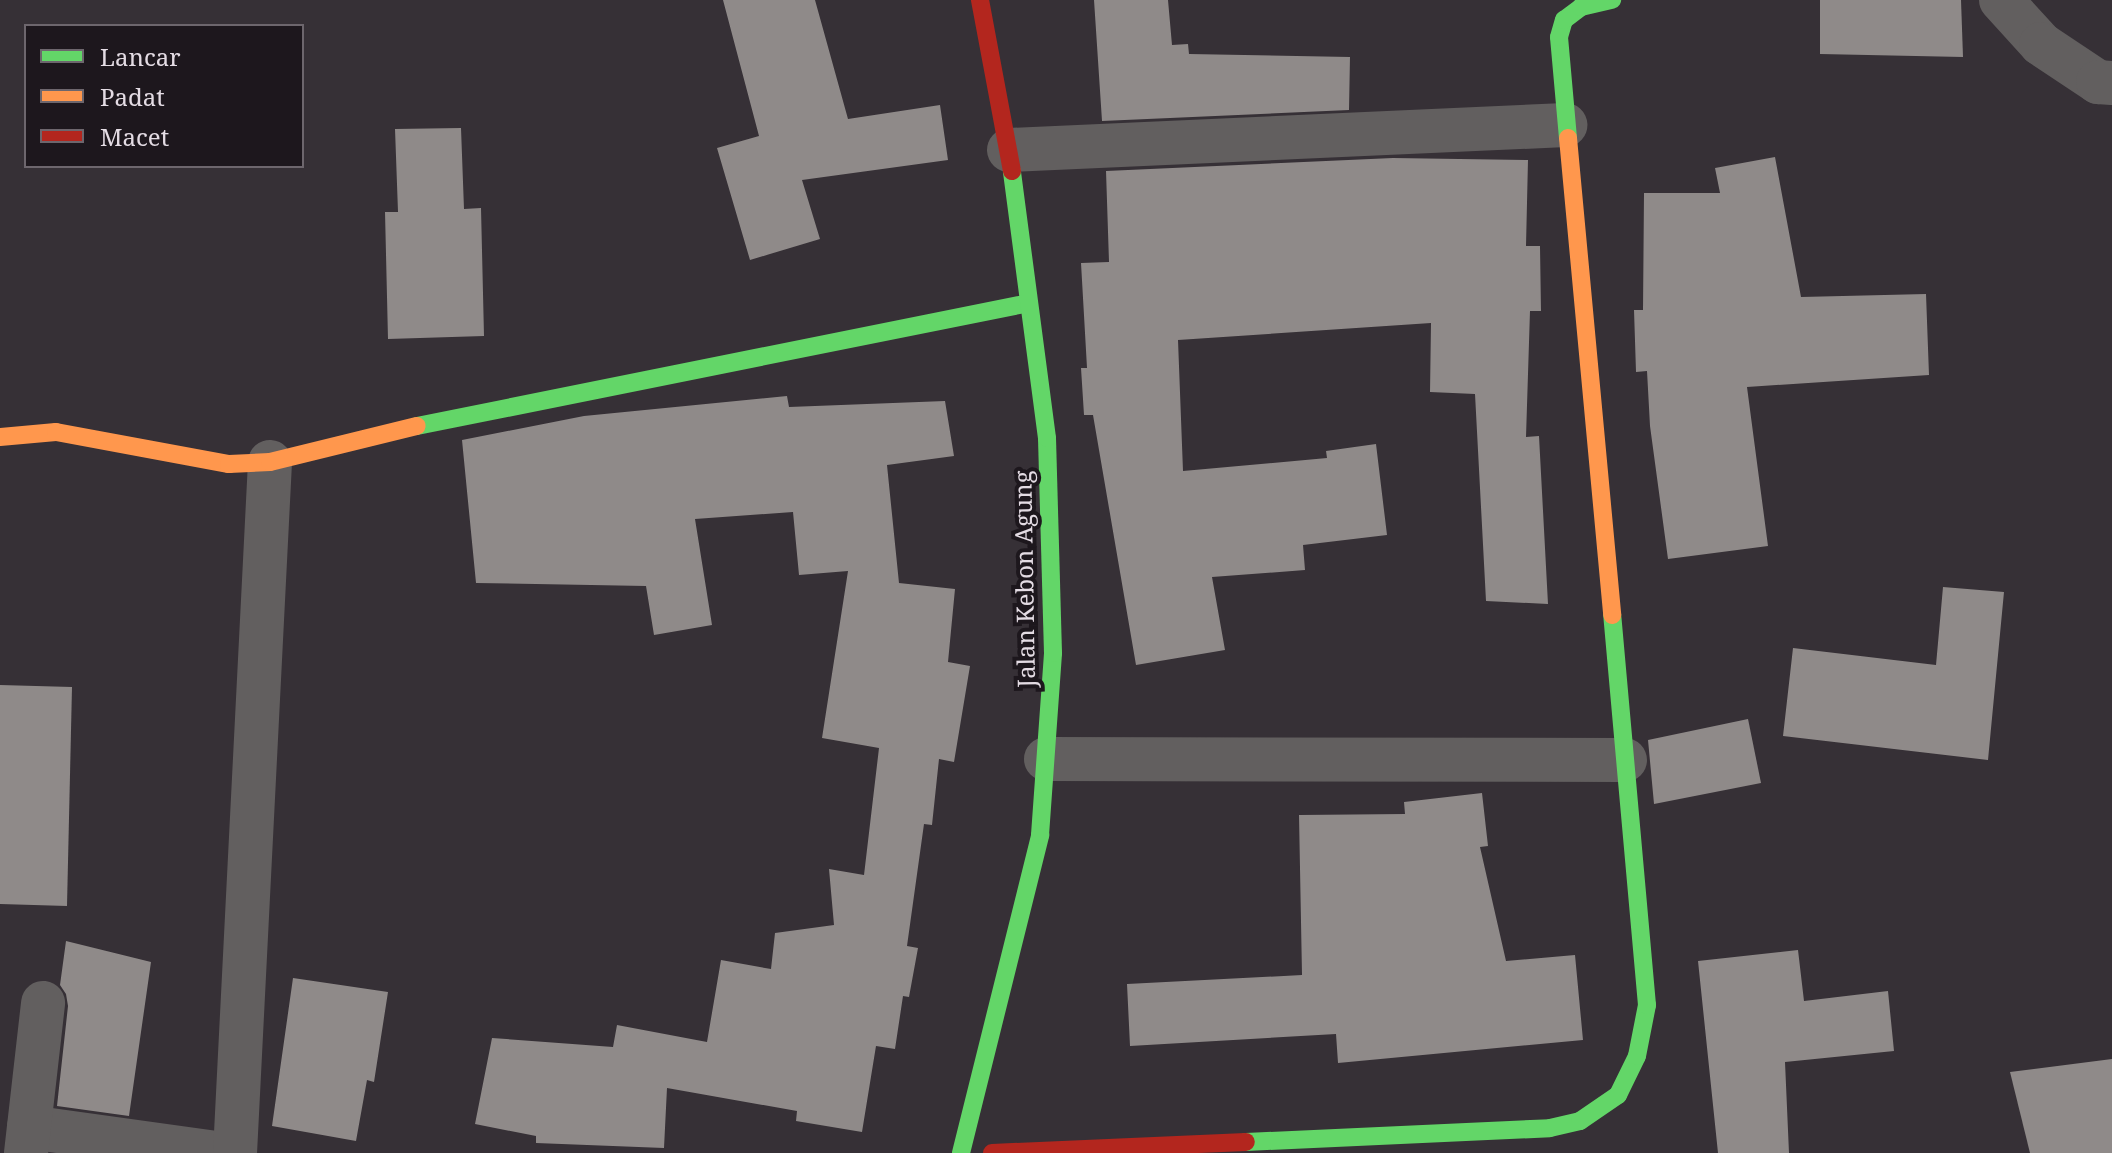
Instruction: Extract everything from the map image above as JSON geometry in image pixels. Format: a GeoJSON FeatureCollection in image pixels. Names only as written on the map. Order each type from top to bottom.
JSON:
{"type":"FeatureCollection","features":[{"type":"Feature","properties":{"kind":"street","name":"Jalan Kebon Agung"},"geometry":{"type":"LineString","coordinates":[[961,1153],[1040,835],[1053,653],[1047,438],[1009,150],[980,0]]}},
{"type":"Feature","properties":{"kind":"street"},"geometry":{"type":"LineString","coordinates":[[992,1153],[1550,1128],[1580,1121],[1618,1095],[1637,1056],[1647,1005],[1559,37],[1564,20],[1581,7],[1612,0]]}},
{"type":"Feature","properties":{"kind":"street"},"geometry":{"type":"LineString","coordinates":[[2001,0],[2041,44],[2098,82],[2112,83]]}},
{"type":"Feature","properties":{"kind":"street"},"geometry":{"type":"LineString","coordinates":[[1009,150],[1565,125]]}},
{"type":"Feature","properties":{"kind":"street"},"geometry":{"type":"LineString","coordinates":[[0,437],[56,432],[229,464],[270,462],[469,413],[1029,303]]}},
{"type":"Feature","properties":{"kind":"street"},"geometry":{"type":"LineString","coordinates":[[235,1153],[270,462]]}},
{"type":"Feature","properties":{"kind":"street"},"geometry":{"type":"LineString","coordinates":[[1046,759],[1625,760]]}},
{"type":"Feature","properties":{"kind":"street"},"geometry":{"type":"LineString","coordinates":[[43,1003],[27,1140],[216,1153]]}},
{"type":"Feature","properties":{"kind":"building"},"geometry":{"type":"Polygon","coordinates":[[[723,0],[815,0],[848,119],[940,105],[948,160],[802,180],[820,239],[750,260],[717,148],[759,136],[723,0]]]}},
{"type":"Feature","properties":{"kind":"building"},"geometry":{"type":"Polygon","coordinates":[[[1094,0],[1168,0],[1172,45],[1188,44],[1189,54],[1350,57],[1349,110],[1102,121],[1094,0]]]}},
{"type":"Feature","properties":{"kind":"building"},"geometry":{"type":"Polygon","coordinates":[[[1820,0],[1961,0],[1963,57],[1820,54],[1820,0]]]}},
{"type":"Feature","properties":{"kind":"building"},"geometry":{"type":"Polygon","coordinates":[[[461,128],[464,209],[481,208],[484,336],[388,339],[385,212],[398,212],[395,129],[461,128]]]}},
{"type":"Feature","properties":{"kind":"building"},"geometry":{"type":"Polygon","coordinates":[[[1775,157],[1801,297],[1926,294],[1929,375],[1747,387],[1768,546],[1668,559],[1650,426],[1647,371],[1636,372],[1634,310],[1643,310],[1644,193],[1720,193],[1715,168],[1775,157]]]}},
{"type":"Feature","properties":{"kind":"building"},"geometry":{"type":"Polygon","coordinates":[[[1393,158],[1528,160],[1526,246],[1540,246],[1541,311],[1530,311],[1526,437],[1539,436],[1548,604],[1486,601],[1475,394],[1430,392],[1431,323],[1178,340],[1183,471],[1327,458],[1326,451],[1376,444],[1387,535],[1303,545],[1305,570],[1212,577],[1225,650],[1136,665],[1093,415],[1084,415],[1081,368],[1087,368],[1081,263],[1109,262],[1106,171],[1393,158]]]}},
{"type":"Feature","properties":{"kind":"building"},"geometry":{"type":"Polygon","coordinates":[[[787,396],[789,407],[945,401],[954,456],[887,465],[899,583],[955,589],[948,662],[970,666],[954,762],[939,759],[932,825],[924,824],[907,946],[918,948],[909,997],[903,996],[895,1049],[876,1046],[862,1132],[796,1121],[797,1111],[667,1088],[664,1148],[536,1143],[536,1136],[475,1124],[492,1038],[613,1047],[617,1025],[707,1042],[721,960],[771,969],[775,933],[834,925],[829,869],[864,875],[879,748],[822,738],[848,571],[799,575],[793,512],[695,519],[712,625],[654,635],[646,586],[476,583],[462,440],[584,416],[787,396]]]}},
{"type":"Feature","properties":{"kind":"building"},"geometry":{"type":"Polygon","coordinates":[[[1943,587],[2004,592],[1988,760],[1783,736],[1793,648],[1936,665],[1943,587]]]}},
{"type":"Feature","properties":{"kind":"building"},"geometry":{"type":"Polygon","coordinates":[[[0,685],[72,687],[67,906],[0,904],[0,685]]]}},
{"type":"Feature","properties":{"kind":"building"},"geometry":{"type":"Polygon","coordinates":[[[1748,719],[1761,783],[1654,804],[1648,740],[1748,719]]]}},
{"type":"Feature","properties":{"kind":"building"},"geometry":{"type":"Polygon","coordinates":[[[1482,793],[1488,846],[1480,847],[1506,961],[1575,955],[1583,1040],[1338,1063],[1336,1034],[1130,1046],[1127,984],[1302,975],[1299,815],[1405,814],[1404,802],[1482,793]]]}},
{"type":"Feature","properties":{"kind":"building"},"geometry":{"type":"Polygon","coordinates":[[[66,941],[151,962],[129,1116],[57,1106],[68,1006],[66,994],[60,985],[66,941]]]}},
{"type":"Feature","properties":{"kind":"building"},"geometry":{"type":"Polygon","coordinates":[[[1798,950],[1804,1001],[1888,991],[1894,1051],[1785,1062],[1789,1153],[1718,1153],[1698,961],[1798,950]]]}},
{"type":"Feature","properties":{"kind":"building"},"geometry":{"type":"Polygon","coordinates":[[[293,978],[388,992],[374,1082],[367,1080],[356,1141],[272,1126],[293,978]]]}},
{"type":"Feature","properties":{"kind":"building"},"geometry":{"type":"Polygon","coordinates":[[[2112,1059],[2112,1153],[2030,1153],[2010,1072],[2112,1059]]]}},
{"type":"Feature","properties":{"kind":"traffic: fast"},"geometry":{"type":"LineString","coordinates":[[1568,138],[1559,37],[1564,20],[1581,7],[1612,0]]}},
{"type":"Feature","properties":{"kind":"traffic: fast"},"geometry":{"type":"LineString","coordinates":[[961,1153],[1040,835],[1053,653],[1047,438],[1012,171]]}},
{"type":"Feature","properties":{"kind":"traffic: fast"},"geometry":{"type":"LineString","coordinates":[[417,426],[1029,303]]}},
{"type":"Feature","properties":{"kind":"traffic: fast"},"geometry":{"type":"LineString","coordinates":[[1246,1142],[1550,1128],[1580,1121],[1618,1095],[1637,1056],[1647,1005],[1612,615]]}},
{"type":"Feature","properties":{"kind":"traffic: slow"},"geometry":{"type":"LineString","coordinates":[[1568,138],[1612,615]]}},
{"type":"Feature","properties":{"kind":"traffic: slow"},"geometry":{"type":"LineString","coordinates":[[0,437],[56,432],[229,464],[270,462],[417,426]]}},
{"type":"Feature","properties":{"kind":"traffic: jam"},"geometry":{"type":"LineString","coordinates":[[980,0],[1012,171]]}},
{"type":"Feature","properties":{"kind":"traffic: jam"},"geometry":{"type":"LineString","coordinates":[[992,1153],[1246,1142]]}}]}
